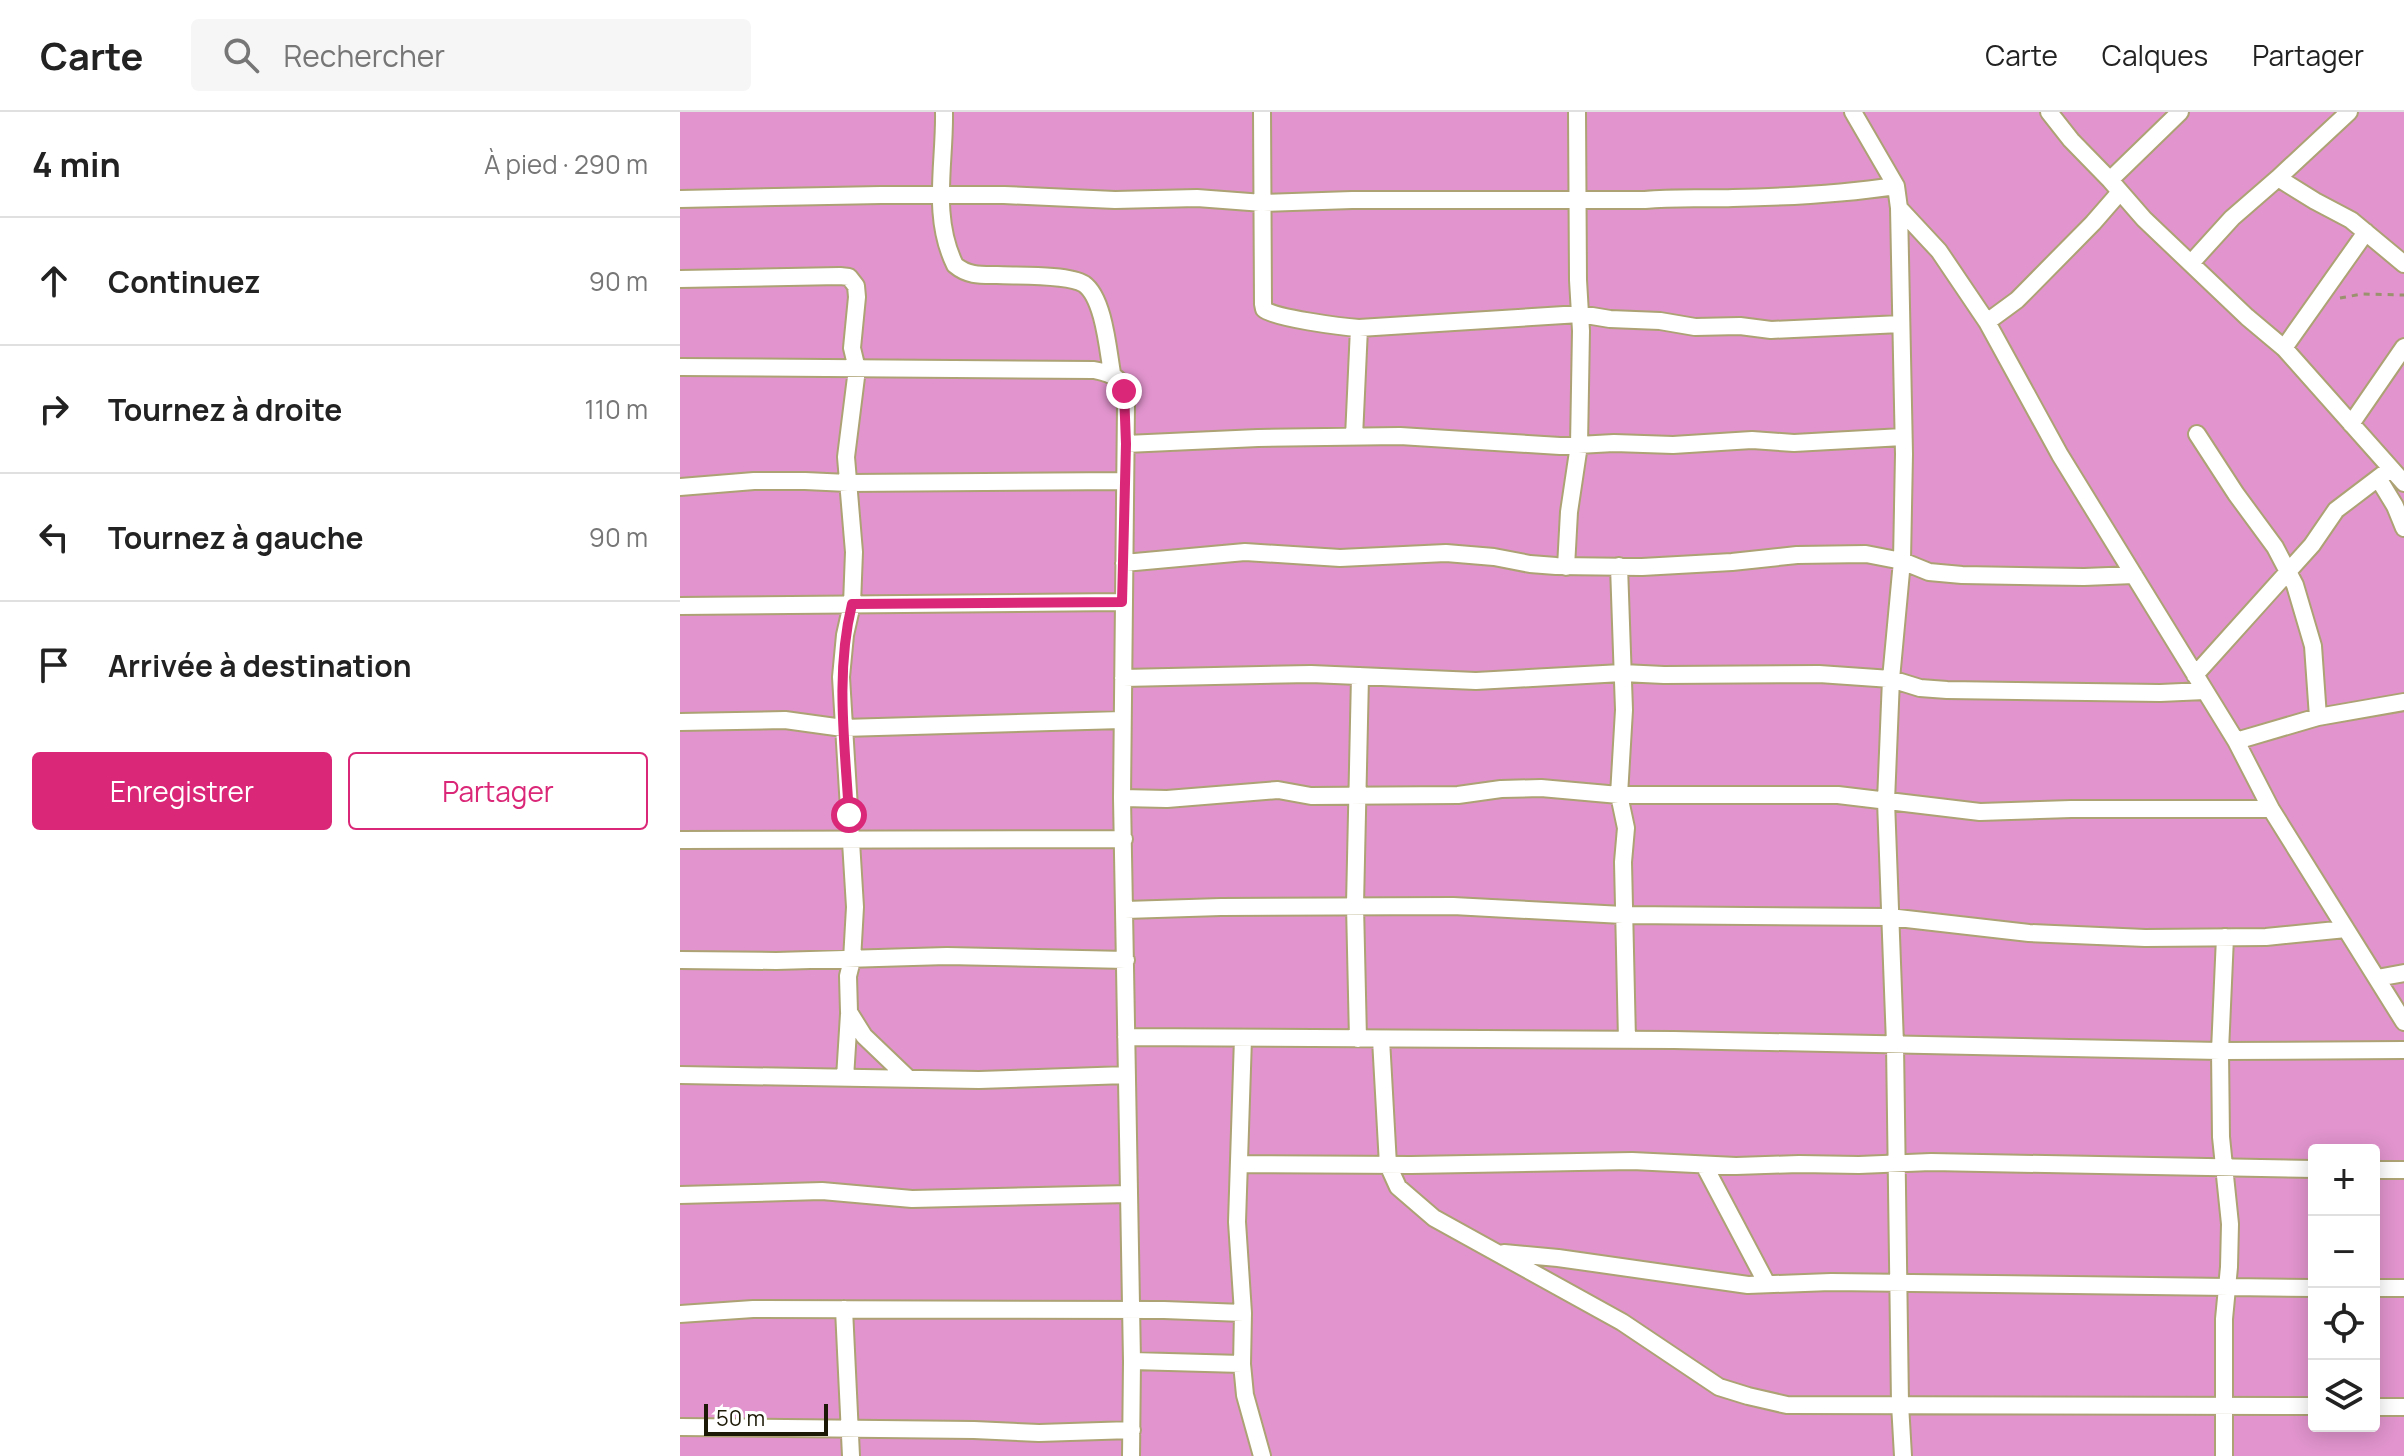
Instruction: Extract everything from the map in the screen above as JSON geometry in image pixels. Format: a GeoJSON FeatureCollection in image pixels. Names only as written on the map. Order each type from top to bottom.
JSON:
{"type":"FeatureCollection","features":[{"type":"Feature","properties":{"kind":"street"},"geometry":{"type":"LineString","coordinates":[[944,112],[941,225],[955,265],[971,274],[1073,280],[1087,286],[1098,305],[1112,373]]}},
{"type":"Feature","properties":{"kind":"street"},"geometry":{"type":"LineString","coordinates":[[1262,112],[1264,309],[1271,315],[1359,328],[1580,314],[1695,327],[1740,326],[1771,330],[1901,324]]}},
{"type":"Feature","properties":{"kind":"street"},"geometry":{"type":"LineString","coordinates":[[1566,567],[1579,445],[1577,112]]}},
{"type":"Feature","properties":{"kind":"street"},"geometry":{"type":"LineString","coordinates":[[1853,112],[1896,186],[1899,208],[1902,561],[1891,679],[1886,801],[1895,1044],[1903,1456]]}},
{"type":"Feature","properties":{"kind":"street"},"geometry":{"type":"LineString","coordinates":[[2049,112],[2144,219],[2284,348],[2351,424],[2384,474],[2404,528]]}},
{"type":"Feature","properties":{"kind":"street"},"geometry":{"type":"LineString","coordinates":[[1987,322],[2017,300],[2093,223],[2115,186],[2180,112]]}},
{"type":"Feature","properties":{"kind":"street"},"geometry":{"type":"LineString","coordinates":[[2192,262],[2232,218],[2349,112]]}},
{"type":"Feature","properties":{"kind":"street"},"geometry":{"type":"LineString","coordinates":[[2278,178],[2351,220],[2404,264]]}},
{"type":"Feature","properties":{"kind":"street"},"geometry":{"type":"LineString","coordinates":[[680,199],[1004,195],[1115,200],[1197,198],[1263,203],[1578,200],[1790,196],[1896,186]]}},
{"type":"Feature","properties":{"kind":"street"},"geometry":{"type":"LineString","coordinates":[[1899,208],[1939,251],[1987,322],[2060,455],[2236,741],[2271,809],[2404,1022]]}},
{"type":"Feature","properties":{"kind":"street"},"geometry":{"type":"LineString","coordinates":[[2284,348],[2366,232]]}},
{"type":"Feature","properties":{"kind":"street"},"geometry":{"type":"LineString","coordinates":[[680,279],[815,275],[849,277],[856,286],[852,348],[857,369],[848,438],[854,552],[852,604],[841,677],[855,907],[848,976],[845,1078]]}},
{"type":"Feature","properties":{"kind":"street"},"geometry":{"type":"LineString","coordinates":[[1354,437],[1359,328]]}},
{"type":"Feature","properties":{"kind":"street"},"geometry":{"type":"LineString","coordinates":[[2351,424],[2404,347]]}},
{"type":"Feature","properties":{"kind":"street"},"geometry":{"type":"LineString","coordinates":[[680,367],[1094,370],[1112,373],[1121,381],[1126,444],[1122,798],[1131,1456]]}},
{"type":"Feature","properties":{"kind":"street"},"geometry":{"type":"LineString","coordinates":[[2197,434],[2275,547],[2295,585],[2313,646],[2318,717]]}},
{"type":"Feature","properties":{"kind":"street"},"geometry":{"type":"LineString","coordinates":[[1126,444],[1400,436],[1560,446],[1614,443],[1673,445],[1903,437]]}},
{"type":"Feature","properties":{"kind":"street"},"geometry":{"type":"LineString","coordinates":[[2195,675],[2312,545],[2336,510],[2384,474]]}},
{"type":"Feature","properties":{"kind":"street"},"geometry":{"type":"LineString","coordinates":[[2384,474],[2404,483]]}},
{"type":"Feature","properties":{"kind":"street"},"geometry":{"type":"LineString","coordinates":[[680,487],[754,481],[1125,481]]}},
{"type":"Feature","properties":{"kind":"street"},"geometry":{"type":"LineString","coordinates":[[1124,563],[1245,552],[1328,558],[1446,553],[1566,567],[1866,554],[1902,561],[1929,572],[1962,575],[2134,575]]}},
{"type":"Feature","properties":{"kind":"street"},"geometry":{"type":"LineString","coordinates":[[1619,566],[1624,729],[1619,795],[1626,828],[1623,915],[1627,1040]]}},
{"type":"Feature","properties":{"kind":"street"},"geometry":{"type":"LineString","coordinates":[[680,606],[1122,602]]}},
{"type":"Feature","properties":{"kind":"street"},"geometry":{"type":"LineString","coordinates":[[1123,678],[1311,674],[1476,681],[1622,673],[1819,674],[1891,679],[1920,688],[1947,690],[2205,691]]}},
{"type":"Feature","properties":{"kind":"street"},"geometry":{"type":"LineString","coordinates":[[1358,1039],[1355,905],[1360,676]]}},
{"type":"Feature","properties":{"kind":"street"},"geometry":{"type":"LineString","coordinates":[[2236,741],[2318,717],[2404,702]]}},
{"type":"Feature","properties":{"kind":"street"},"geometry":{"type":"LineString","coordinates":[[680,722],[785,720],[843,728],[1122,720]]}},
{"type":"Feature","properties":{"kind":"street"},"geometry":{"type":"LineString","coordinates":[[1122,798],[1167,799],[1278,790],[1311,796],[1458,795],[1541,788],[1619,795],[1838,795],[1980,812],[2271,809]]}},
{"type":"Feature","properties":{"kind":"street"},"geometry":{"type":"LineString","coordinates":[[680,840],[1124,839]]}},
{"type":"Feature","properties":{"kind":"street"},"geometry":{"type":"LineString","coordinates":[[1125,910],[1355,905],[1453,906],[1623,915],[1889,917],[2029,933],[2145,938],[2266,937],[2346,929]]}},
{"type":"Feature","properties":{"kind":"street"},"geometry":{"type":"LineString","coordinates":[[2224,1456],[2223,1334],[2230,1224],[2221,1137],[2220,1051],[2225,937]]}},
{"type":"Feature","properties":{"kind":"street"},"geometry":{"type":"LineString","coordinates":[[680,960],[852,960],[947,956],[1126,960]]}},
{"type":"Feature","properties":{"kind":"street"},"geometry":{"type":"LineString","coordinates":[[2377,978],[2404,973]]}},
{"type":"Feature","properties":{"kind":"street"},"geometry":{"type":"LineString","coordinates":[[849,1012],[864,1036],[909,1079]]}},
{"type":"Feature","properties":{"kind":"street"},"geometry":{"type":"LineString","coordinates":[[1126,1037],[1627,1040],[2220,1051],[2404,1050]]}},
{"type":"Feature","properties":{"kind":"street"},"geometry":{"type":"LineString","coordinates":[[1243,1038],[1237,1222],[1243,1313],[1242,1364],[1245,1395],[1262,1456]]}},
{"type":"Feature","properties":{"kind":"street"},"geometry":{"type":"LineString","coordinates":[[1381,1039],[1388,1165],[1398,1187],[1434,1218],[1622,1322],[1719,1387],[1787,1405],[2308,1406]]}},
{"type":"Feature","properties":{"kind":"street"},"geometry":{"type":"LineString","coordinates":[[680,1075],[979,1080],[1127,1075]]}},
{"type":"Feature","properties":{"kind":"street"},"geometry":{"type":"LineString","coordinates":[[1241,1164],[1931,1162],[2308,1169]]}},
{"type":"Feature","properties":{"kind":"street"},"geometry":{"type":"LineString","coordinates":[[1704,1165],[1767,1284]]}},
{"type":"Feature","properties":{"kind":"street"},"geometry":{"type":"LineString","coordinates":[[2380,1170],[2404,1170]]}},
{"type":"Feature","properties":{"kind":"street"},"geometry":{"type":"LineString","coordinates":[[680,1195],[822,1191],[926,1199],[1129,1194]]}},
{"type":"Feature","properties":{"kind":"street"},"geometry":{"type":"LineString","coordinates":[[1495,1252],[1748,1285],[1831,1282],[2308,1288]]}},
{"type":"Feature","properties":{"kind":"street"},"geometry":{"type":"LineString","coordinates":[[2380,1288],[2404,1288]]}},
{"type":"Feature","properties":{"kind":"street"},"geometry":{"type":"LineString","coordinates":[[680,1314],[753,1309],[1243,1313]]}},
{"type":"Feature","properties":{"kind":"street"},"geometry":{"type":"LineString","coordinates":[[844,1309],[851,1456]]}},
{"type":"Feature","properties":{"kind":"street"},"geometry":{"type":"LineString","coordinates":[[1132,1361],[1242,1364]]}},
{"type":"Feature","properties":{"kind":"street"},"geometry":{"type":"LineString","coordinates":[[2380,1407],[2404,1407]]}},
{"type":"Feature","properties":{"kind":"street"},"geometry":{"type":"LineString","coordinates":[[680,1427],[1039,1433],[1132,1430]]}},
{"type":"Feature","properties":{"kind":"path"},"geometry":{"type":"LineString","coordinates":[[2320,299],[2362,294],[2404,295]]}},
{"type":"Feature","properties":{"kind":"shaded area"},"geometry":{"type":"Polygon","coordinates":[[[680,112],[2404,112],[2404,1456],[680,1456],[680,112]]]}},
{"type":"Feature","properties":{"kind":"route"},"geometry":{"type":"LineString","coordinates":[[849,815],[841,677],[852,604],[1122,602],[1126,444],[1124,391]]}}]}
